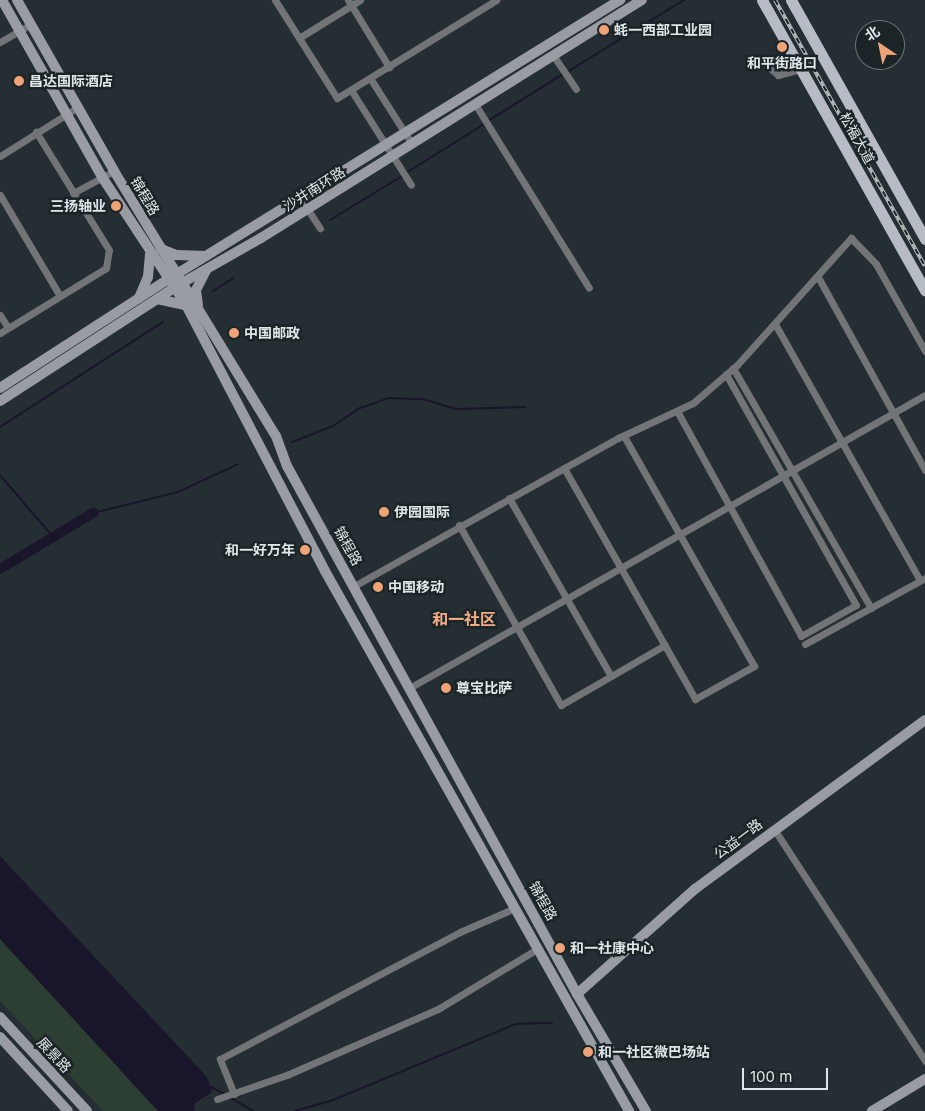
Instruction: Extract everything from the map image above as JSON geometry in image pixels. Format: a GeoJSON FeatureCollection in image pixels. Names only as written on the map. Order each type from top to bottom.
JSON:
{"type":"FeatureCollection","features":[{"type":"Feature","properties":{"kind":"main road","name":"锦程路"},"geometry":{"type":"LineString","coordinates":[[2,0],[102,177],[150,253],[198,306],[276,436],[287,466],[414,692],[577,994],[646,1111]]}},
{"type":"Feature","properties":{"kind":"main road","name":"锦程路"},"geometry":{"type":"LineString","coordinates":[[17,0],[114,171],[161,249],[186,305],[325,571],[629,1111]]}},
{"type":"Feature","properties":{"kind":"main road","name":"沙井南环路"},"geometry":{"type":"LineString","coordinates":[[0,401],[157,299],[175,281],[207,256],[302,199],[620,0]]}},
{"type":"Feature","properties":{"kind":"main road","name":"沙井南环路"},"geometry":{"type":"LineString","coordinates":[[0,388],[139,298],[207,268],[308,209],[642,0]]}},
{"type":"Feature","properties":{"kind":"main road","name":"松福大道"},"geometry":{"type":"LineString","coordinates":[[762,0],[925,290]]}},
{"type":"Feature","properties":{"kind":"main road","name":"松福大道"},"geometry":{"type":"LineString","coordinates":[[791,0],[925,239]]}},
{"type":"Feature","properties":{"kind":"main road"},"geometry":{"type":"LineString","coordinates":[[161,249],[187,256],[207,256]]}},
{"type":"Feature","properties":{"kind":"main road"},"geometry":{"type":"LineString","coordinates":[[139,298],[148,278],[150,253]]}},
{"type":"Feature","properties":{"kind":"main road"},"geometry":{"type":"LineString","coordinates":[[198,306],[196,290],[207,268]]}},
{"type":"Feature","properties":{"kind":"main road"},"geometry":{"type":"LineString","coordinates":[[157,299],[186,305]]}},
{"type":"Feature","properties":{"kind":"main road"},"geometry":{"type":"LineString","coordinates":[[401,705],[414,692]]}},
{"type":"Feature","properties":{"kind":"main road","name":"公益一路"},"geometry":{"type":"LineString","coordinates":[[577,994],[695,889],[774,829],[925,721]]}},
{"type":"Feature","properties":{"kind":"main road","name":"展景路"},"geometry":{"type":"LineString","coordinates":[[0,1016],[87,1111]]}},
{"type":"Feature","properties":{"kind":"main road","name":"展景路"},"geometry":{"type":"LineString","coordinates":[[1,1041],[68,1111]]}},
{"type":"Feature","properties":{"kind":"main road"},"geometry":{"type":"LineString","coordinates":[[872,1111],[925,1079]]}},
{"type":"Feature","properties":{"kind":"street"},"geometry":{"type":"LineString","coordinates":[[275,0],[338,98],[496,0]]}},
{"type":"Feature","properties":{"kind":"street"},"geometry":{"type":"LineString","coordinates":[[299,38],[349,3],[360,0]]}},
{"type":"Feature","properties":{"kind":"street"},"geometry":{"type":"LineString","coordinates":[[349,3],[389,66]]}},
{"type":"Feature","properties":{"kind":"street"},"geometry":{"type":"LineString","coordinates":[[0,42],[30,24]]}},
{"type":"Feature","properties":{"kind":"street"},"geometry":{"type":"LineString","coordinates":[[553,55],[576,89]]}},
{"type":"Feature","properties":{"kind":"street"},"geometry":{"type":"LineString","coordinates":[[750,65],[763,62],[778,75],[801,69]]}},
{"type":"Feature","properties":{"kind":"street"},"geometry":{"type":"LineString","coordinates":[[370,78],[412,144]]}},
{"type":"Feature","properties":{"kind":"street"},"geometry":{"type":"LineString","coordinates":[[351,90],[411,185]]}},
{"type":"Feature","properties":{"kind":"street"},"geometry":{"type":"LineString","coordinates":[[475,104],[589,288]]}},
{"type":"Feature","properties":{"kind":"street"},"geometry":{"type":"LineString","coordinates":[[0,156],[78,107]]}},
{"type":"Feature","properties":{"kind":"street"},"geometry":{"type":"LineString","coordinates":[[0,333],[106,268],[109,250],[36,132]]}},
{"type":"Feature","properties":{"kind":"street"},"geometry":{"type":"LineString","coordinates":[[73,192],[114,171]]}},
{"type":"Feature","properties":{"kind":"street"},"geometry":{"type":"LineString","coordinates":[[0,196],[60,296]]}},
{"type":"Feature","properties":{"kind":"street"},"geometry":{"type":"LineString","coordinates":[[302,199],[320,228]]}},
{"type":"Feature","properties":{"kind":"street"},"geometry":{"type":"LineString","coordinates":[[354,586],[564,468],[624,436],[693,403],[734,368],[818,277],[851,238],[876,264],[925,351]]}},
{"type":"Feature","properties":{"kind":"street"},"geometry":{"type":"LineString","coordinates":[[818,277],[925,470]]}},
{"type":"Feature","properties":{"kind":"street"},"geometry":{"type":"LineString","coordinates":[[0,315],[8,328]]}},
{"type":"Feature","properties":{"kind":"street"},"geometry":{"type":"LineString","coordinates":[[774,324],[923,579],[806,644]]}},
{"type":"Feature","properties":{"kind":"street"},"geometry":{"type":"LineString","coordinates":[[734,368],[871,608]]}},
{"type":"Feature","properties":{"kind":"street"},"geometry":{"type":"LineString","coordinates":[[677,411],[727,506],[801,636],[856,605],[726,374]]}},
{"type":"Feature","properties":{"kind":"street"},"geometry":{"type":"LineString","coordinates":[[414,692],[517,628],[622,569],[678,534],[925,395]]}},
{"type":"Feature","properties":{"kind":"street"},"geometry":{"type":"LineString","coordinates":[[564,468],[695,699],[754,666],[624,436]]}},
{"type":"Feature","properties":{"kind":"street"},"geometry":{"type":"LineString","coordinates":[[509,498],[611,676]]}},
{"type":"Feature","properties":{"kind":"street"},"geometry":{"type":"LineString","coordinates":[[460,525],[561,705],[664,645]]}},
{"type":"Feature","properties":{"kind":"street"},"geometry":{"type":"LineString","coordinates":[[774,829],[925,1062]]}},
{"type":"Feature","properties":{"kind":"street"},"geometry":{"type":"LineString","coordinates":[[234,1094],[220,1059],[460,932],[515,908]]}},
{"type":"Feature","properties":{"kind":"street"},"geometry":{"type":"LineString","coordinates":[[217,1099],[248,1091],[438,1009],[537,949]]}},
{"type":"Feature","properties":{"kind":"green space"},"geometry":{"type":"Polygon","coordinates":[[[0,939],[158,1111],[103,1111],[0,1001],[0,939]]]}},
{"type":"Feature","properties":{"kind":"shaded area"},"geometry":{"type":"Polygon","coordinates":[[[0,856],[207,1077],[212,1092],[195,1103],[194,1111],[158,1111],[0,939],[0,856]]]}},
{"type":"Feature","properties":{"kind":"waterway"},"geometry":{"type":"LineString","coordinates":[[567,72],[684,0]]}},
{"type":"Feature","properties":{"kind":"waterway"},"geometry":{"type":"LineString","coordinates":[[488,121],[563,74]]}},
{"type":"Feature","properties":{"kind":"waterway"},"geometry":{"type":"LineString","coordinates":[[406,173],[484,124]]}},
{"type":"Feature","properties":{"kind":"waterway"},"geometry":{"type":"LineString","coordinates":[[330,220],[402,176]]}},
{"type":"Feature","properties":{"kind":"waterway"},"geometry":{"type":"LineString","coordinates":[[213,291],[234,278]]}},
{"type":"Feature","properties":{"kind":"waterway"},"geometry":{"type":"LineString","coordinates":[[0,427],[163,322]]}},
{"type":"Feature","properties":{"kind":"waterway"},"geometry":{"type":"LineString","coordinates":[[292,442],[333,426],[360,408],[389,398],[423,399],[455,409],[526,407]]}},
{"type":"Feature","properties":{"kind":"waterway"},"geometry":{"type":"LineString","coordinates":[[93,513],[178,492],[238,464]]}},
{"type":"Feature","properties":{"kind":"waterway"},"geometry":{"type":"LineString","coordinates":[[0,475],[54,538]]}},
{"type":"Feature","properties":{"kind":"waterway"},"geometry":{"type":"LineString","coordinates":[[0,569],[93,513]]}},
{"type":"Feature","properties":{"kind":"waterway"},"geometry":{"type":"LineString","coordinates":[[295,1111],[333,1100],[516,1024],[552,1023]]}},
{"type":"Feature","properties":{"kind":"waterway"},"geometry":{"type":"LineString","coordinates":[[209,1086],[225,1094]]}},
{"type":"Feature","properties":{"kind":"waterway"},"geometry":{"type":"LineString","coordinates":[[229,1097],[253,1111]]}},
{"type":"Feature","properties":{"kind":"railway"},"geometry":{"type":"LineString","coordinates":[[775,0],[925,266]]}},
{"type":"Feature","properties":{"kind":"place","name":"蚝一西部工业园"},"geometry":{"type":"Point","coordinates":[604,30]}},
{"type":"Feature","properties":{"kind":"place","name":"和平街路口"},"geometry":{"type":"Point","coordinates":[782,47]}},
{"type":"Feature","properties":{"kind":"place","name":"昌达国际酒店"},"geometry":{"type":"Point","coordinates":[19,81]}},
{"type":"Feature","properties":{"kind":"place","name":"三扬轴业"},"geometry":{"type":"Point","coordinates":[116,206]}},
{"type":"Feature","properties":{"kind":"place","name":"中国邮政"},"geometry":{"type":"Point","coordinates":[234,333]}},
{"type":"Feature","properties":{"kind":"place","name":"伊园国际"},"geometry":{"type":"Point","coordinates":[384,512]}},
{"type":"Feature","properties":{"kind":"place","name":"和一好万年"},"geometry":{"type":"Point","coordinates":[305,550]}},
{"type":"Feature","properties":{"kind":"place","name":"中国移动"},"geometry":{"type":"Point","coordinates":[378,587]}},
{"type":"Feature","properties":{"kind":"place","name":"尊宝比萨"},"geometry":{"type":"Point","coordinates":[446,688]}},
{"type":"Feature","properties":{"kind":"place","name":"和一社康中心"},"geometry":{"type":"Point","coordinates":[560,948]}},
{"type":"Feature","properties":{"kind":"place","name":"和一社区微巴场站"},"geometry":{"type":"Point","coordinates":[588,1052]}},
{"type":"Feature","properties":{"kind":"district","name":"和一社区"},"geometry":{"type":"Point","coordinates":[464,619]}}]}
